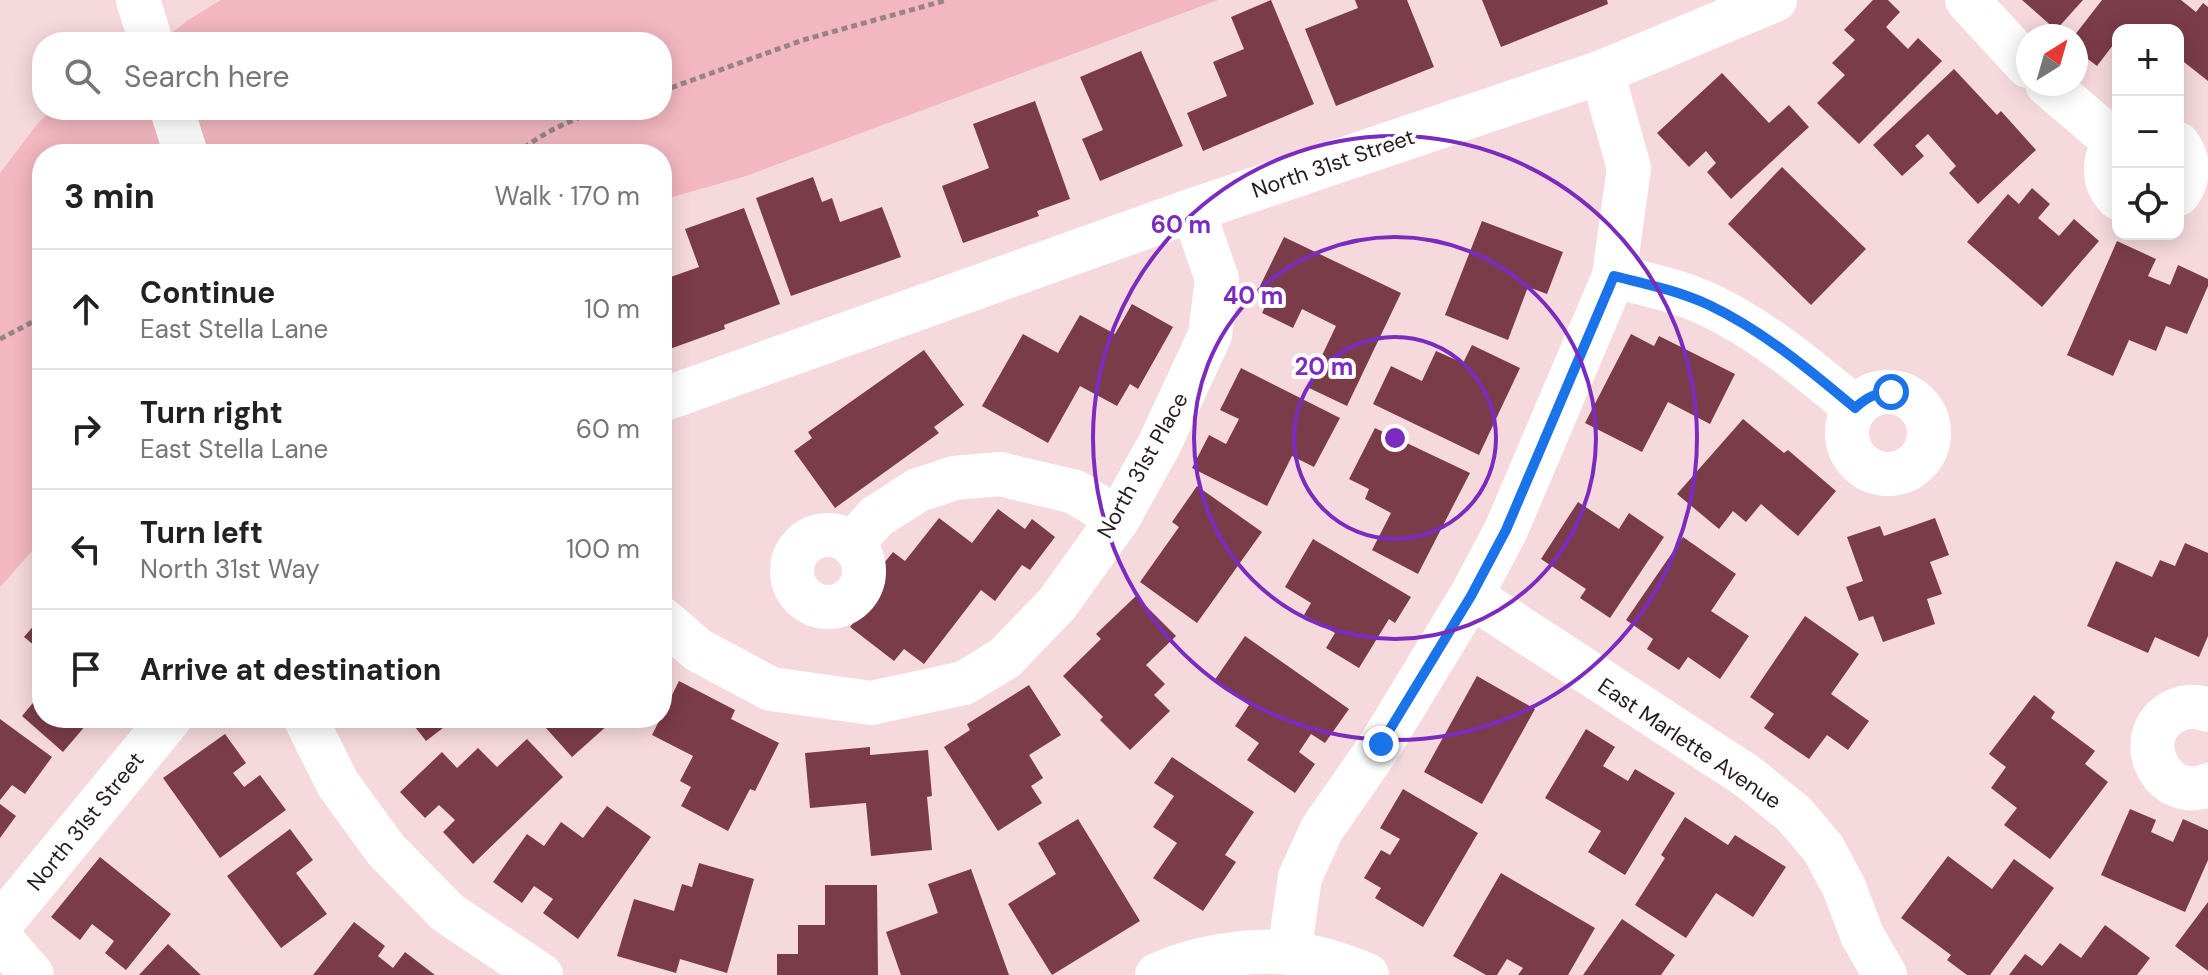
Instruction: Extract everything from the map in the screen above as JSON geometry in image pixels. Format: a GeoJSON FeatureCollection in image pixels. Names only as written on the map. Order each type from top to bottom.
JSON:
{"type":"FeatureCollection","features":[{"type":"Feature","properties":{"kind":"street"},"geometry":{"type":"LineString","coordinates":[[138,0],[148,32]]}},
{"type":"Feature","properties":{"kind":"street","name":"North 31st Street"},"geometry":{"type":"LineString","coordinates":[[672,396],[1193,210],[1602,72],[1775,0]]}},
{"type":"Feature","properties":{"kind":"street"},"geometry":{"type":"LineString","coordinates":[[1967,0],[2016,53]]}},
{"type":"Feature","properties":{"kind":"street"},"geometry":{"type":"LineString","coordinates":[[1289,953],[1300,877],[1322,829],[1381,744],[1471,596],[1506,530],[1614,276],[1629,168],[1602,72]]}},
{"type":"Feature","properties":{"kind":"street"},"geometry":{"type":"LineString","coordinates":[[2062,96],[2112,138]]}},
{"type":"Feature","properties":{"kind":"street"},"geometry":{"type":"LineString","coordinates":[[175,120],[183,144]]}},
{"type":"Feature","properties":{"kind":"street"},"geometry":{"type":"LineString","coordinates":[[2112,148],[2105,167],[2112,189]]}},
{"type":"Feature","properties":{"kind":"street"},"geometry":{"type":"LineString","coordinates":[[2184,157],[2187,177],[2184,183]]}},
{"type":"Feature","properties":{"kind":"street","name":"North 31st Place"},"geometry":{"type":"LineString","coordinates":[[672,628],[698,650],[771,689],[871,703],[964,683],[1005,658],[1057,604],[1118,519],[1160,443],[1210,335],[1217,279],[1193,210]]}},
{"type":"Feature","properties":{"kind":"street"},"geometry":{"type":"LineString","coordinates":[[1614,276],[1657,286],[1709,305],[1751,329],[1855,408]]}},
{"type":"Feature","properties":{"kind":"street"},"geometry":{"type":"LineString","coordinates":[[852,544],[876,517],[918,490],[955,478],[1000,474],[1075,492],[1118,519]]}},
{"type":"Feature","properties":{"kind":"street","name":"East Marlette Avenue"},"geometry":{"type":"LineString","coordinates":[[1471,596],[1747,776],[1794,814],[1823,848],[1844,887],[1862,935],[1885,975]]}},
{"type":"Feature","properties":{"kind":"street"},"geometry":{"type":"LineString","coordinates":[[2208,710],[2189,707],[2165,717],[2156,728],[2152,754],[2164,778],[2176,785],[2189,789],[2208,785]]}},
{"type":"Feature","properties":{"kind":"street","name":"North 31st Street"},"geometry":{"type":"LineString","coordinates":[[0,925],[162,728]]}},
{"type":"Feature","properties":{"kind":"street"},"geometry":{"type":"LineString","coordinates":[[310,728],[338,784],[386,850],[448,913],[541,975]]}},
{"type":"Feature","properties":{"kind":"street"},"geometry":{"type":"LineString","coordinates":[[0,938],[32,975]]}},
{"type":"Feature","properties":{"kind":"street"},"geometry":{"type":"LineString","coordinates":[[1157,975],[1171,968],[1222,955],[1289,953],[1367,975]]}},
{"type":"Feature","properties":{"kind":"path"},"geometry":{"type":"LineString","coordinates":[[672,87],[803,40],[947,0]]}},
{"type":"Feature","properties":{"kind":"path"},"geometry":{"type":"LineString","coordinates":[[528,144],[571,120]]}},
{"type":"Feature","properties":{"kind":"path"},"geometry":{"type":"LineString","coordinates":[[0,339],[32,322]]}},
{"type":"Feature","properties":{"kind":"shaded area"},"geometry":{"type":"Polygon","coordinates":[[[221,0],[1218,0],[746,176],[672,197],[672,144],[32,144],[32,551],[0,587],[0,173],[41,120],[672,120],[672,32],[173,32],[221,0]]]}},
{"type":"Feature","properties":{"kind":"building"},"geometry":{"type":"Polygon","coordinates":[[[1271,0],[1314,104],[1203,151],[1187,113],[1227,96],[1213,62],[1244,49],[1231,17],[1271,0]]]}},
{"type":"Feature","properties":{"kind":"building"},"geometry":{"type":"Polygon","coordinates":[[[1355,0],[1407,0],[1434,67],[1336,106],[1305,29],[1358,8],[1355,0]]]}},
{"type":"Feature","properties":{"kind":"building"},"geometry":{"type":"Polygon","coordinates":[[[1482,0],[1607,0],[1608,4],[1501,47],[1482,0]]]}},
{"type":"Feature","properties":{"kind":"building"},"geometry":{"type":"Polygon","coordinates":[[[1873,0],[1888,0],[1900,12],[1886,27],[1908,49],[1918,38],[1942,61],[1859,144],[1817,103],[1845,75],[1832,63],[1855,40],[1844,30],[1873,0]]]}},
{"type":"Feature","properties":{"kind":"building"},"geometry":{"type":"Polygon","coordinates":[[[2022,0],[2083,0],[2061,24],[2049,24],[2022,0]]]}},
{"type":"Feature","properties":{"kind":"building"},"geometry":{"type":"Polygon","coordinates":[[[2102,0],[2181,0],[2196,12],[2203,3],[2208,7],[2208,81],[2184,62],[2184,24],[2112,24],[2112,46],[2097,66],[2088,59],[2088,24],[2083,24],[2102,0]]]}},
{"type":"Feature","properties":{"kind":"building"},"geometry":{"type":"Polygon","coordinates":[[[1141,51],[1183,146],[1100,181],[1082,139],[1103,130],[1080,77],[1141,51]]]}},
{"type":"Feature","properties":{"kind":"building"},"geometry":{"type":"Polygon","coordinates":[[[1954,69],[1997,115],[2001,111],[2036,150],[1978,204],[1949,173],[1956,166],[1928,134],[1915,146],[1924,156],[1902,176],[1873,145],[1954,69]]]}},
{"type":"Feature","properties":{"kind":"building"},"geometry":{"type":"Polygon","coordinates":[[[1722,73],[1769,123],[1789,105],[1809,127],[1731,199],[1707,172],[1716,163],[1706,151],[1689,167],[1657,133],[1722,73]]]}},
{"type":"Feature","properties":{"kind":"building"},"geometry":{"type":"Polygon","coordinates":[[[1035,101],[1070,199],[1037,211],[1039,216],[963,243],[942,186],[989,168],[973,124],[1035,101]]]}},
{"type":"Feature","properties":{"kind":"building"},"geometry":{"type":"Polygon","coordinates":[[[1782,167],[1866,249],[1811,305],[1728,224],[1782,167]]]}},
{"type":"Feature","properties":{"kind":"building"},"geometry":{"type":"Polygon","coordinates":[[[813,177],[822,202],[832,198],[840,222],[882,207],[901,257],[791,296],[756,198],[813,177]]]}},
{"type":"Feature","properties":{"kind":"building"},"geometry":{"type":"Polygon","coordinates":[[[2032,188],[2050,204],[2038,218],[2059,236],[2074,219],[2099,241],[2042,307],[1967,242],[2008,194],[2019,204],[2032,188]]]}},
{"type":"Feature","properties":{"kind":"building"},"geometry":{"type":"Polygon","coordinates":[[[744,208],[780,304],[672,348],[672,276],[699,267],[685,229],[744,208]]]}},
{"type":"Feature","properties":{"kind":"building"},"geometry":{"type":"Polygon","coordinates":[[[1482,221],[1563,252],[1547,294],[1528,287],[1508,340],[1445,315],[1482,221]]]}},
{"type":"Feature","properties":{"kind":"building"},"geometry":{"type":"Polygon","coordinates":[[[1284,237],[1401,293],[1347,406],[1307,387],[1336,326],[1302,309],[1293,328],[1262,313],[1272,292],[1260,286],[1284,237]]]}},
{"type":"Feature","properties":{"kind":"building"},"geometry":{"type":"Polygon","coordinates":[[[2117,241],[2156,259],[2148,276],[2170,285],[2178,265],[2208,279],[2208,286],[2187,334],[2166,326],[2156,351],[2129,340],[2113,376],[2067,355],[2117,241]]]}},
{"type":"Feature","properties":{"kind":"building"},"geometry":{"type":"Polygon","coordinates":[[[1132,304],[1173,327],[1138,389],[1130,384],[1117,406],[1080,386],[1048,443],[982,406],[1023,334],[1058,353],[1080,315],[1115,334],[1132,304]]]}},
{"type":"Feature","properties":{"kind":"building"},"geometry":{"type":"Polygon","coordinates":[[[1631,334],[1654,346],[1659,336],[1735,374],[1710,424],[1668,402],[1642,452],[1585,423],[1631,334]]]}},
{"type":"Feature","properties":{"kind":"building"},"geometry":{"type":"Polygon","coordinates":[[[1472,345],[1520,368],[1479,455],[1373,404],[1391,366],[1422,381],[1436,351],[1463,363],[1472,345]]]}},
{"type":"Feature","properties":{"kind":"building"},"geometry":{"type":"Polygon","coordinates":[[[924,350],[964,405],[934,427],[939,433],[835,508],[794,451],[812,438],[808,432],[924,350]]]}},
{"type":"Feature","properties":{"kind":"building"},"geometry":{"type":"Polygon","coordinates":[[[1241,368],[1340,418],[1314,467],[1292,456],[1267,506],[1192,468],[1209,435],[1226,444],[1239,419],[1220,410],[1241,368]]]}},
{"type":"Feature","properties":{"kind":"building"},"geometry":{"type":"Polygon","coordinates":[[[1743,419],[1784,453],[1788,450],[1836,491],[1798,536],[1761,504],[1746,522],[1733,511],[1719,529],[1677,494],[1743,419]]]}},
{"type":"Feature","properties":{"kind":"building"},"geometry":{"type":"Polygon","coordinates":[[[1375,428],[1470,473],[1418,574],[1372,550],[1391,513],[1365,499],[1369,489],[1349,479],[1375,428]]]}},
{"type":"Feature","properties":{"kind":"building"},"geometry":{"type":"Polygon","coordinates":[[[1197,486],[1262,532],[1197,623],[1140,582],[1179,527],[1172,522],[1197,486]]]}},
{"type":"Feature","properties":{"kind":"building"},"geometry":{"type":"Polygon","coordinates":[[[1578,502],[1619,529],[1629,513],[1664,537],[1610,618],[1580,598],[1586,589],[1541,559],[1578,502]]]}},
{"type":"Feature","properties":{"kind":"building"},"geometry":{"type":"Polygon","coordinates":[[[998,509],[1025,529],[1032,519],[1055,537],[1030,570],[1022,565],[995,601],[981,590],[924,664],[904,649],[894,661],[850,627],[885,582],[875,574],[893,552],[905,561],[939,518],[972,543],[998,509]]]}},
{"type":"Feature","properties":{"kind":"building"},"geometry":{"type":"Polygon","coordinates":[[[1935,518],[1949,555],[1930,562],[1942,594],[1927,599],[1935,624],[1883,642],[1873,616],[1859,621],[1846,587],[1863,581],[1847,537],[1880,526],[1884,536],[1935,518]]]}},
{"type":"Feature","properties":{"kind":"building"},"geometry":{"type":"Polygon","coordinates":[[[1683,537],[1736,574],[1711,611],[1749,636],[1720,679],[1688,657],[1679,670],[1647,649],[1653,639],[1626,620],[1683,537]]]}},
{"type":"Feature","properties":{"kind":"building"},"geometry":{"type":"Polygon","coordinates":[[[1313,539],[1411,597],[1395,623],[1389,619],[1359,668],[1326,648],[1335,633],[1304,615],[1311,603],[1285,587],[1313,539]]]}},
{"type":"Feature","properties":{"kind":"building"},"geometry":{"type":"Polygon","coordinates":[[[2185,543],[2208,553],[2208,636],[2199,657],[2155,637],[2148,653],[2087,626],[2116,561],[2152,577],[2160,560],[2175,566],[2185,543]]]}},
{"type":"Feature","properties":{"kind":"building"},"geometry":{"type":"Polygon","coordinates":[[[1136,596],[1176,636],[1146,665],[1165,684],[1154,695],[1170,711],[1130,750],[1063,676],[1101,639],[1096,634],[1136,596]]]}},
{"type":"Feature","properties":{"kind":"building"},"geometry":{"type":"Polygon","coordinates":[[[1805,616],[1859,654],[1831,694],[1869,721],[1848,750],[1827,735],[1809,759],[1764,728],[1774,714],[1750,697],[1805,616]]]}},
{"type":"Feature","properties":{"kind":"building"},"geometry":{"type":"Polygon","coordinates":[[[32,628],[32,644],[24,637],[32,628]]]}},
{"type":"Feature","properties":{"kind":"building"},"geometry":{"type":"Polygon","coordinates":[[[1245,636],[1349,709],[1325,743],[1311,734],[1299,752],[1315,764],[1295,793],[1247,760],[1259,743],[1235,726],[1249,705],[1214,681],[1245,636]]]}},
{"type":"Feature","properties":{"kind":"building"},"geometry":{"type":"Polygon","coordinates":[[[1477,676],[1535,709],[1482,804],[1424,772],[1477,676]]]}},
{"type":"Feature","properties":{"kind":"building"},"geometry":{"type":"Polygon","coordinates":[[[679,681],[735,710],[731,719],[779,743],[755,791],[750,789],[728,831],[681,806],[691,787],[680,781],[693,756],[652,735],[656,728],[672,728],[672,695],[679,681]]]}},
{"type":"Feature","properties":{"kind":"building"},"geometry":{"type":"Polygon","coordinates":[[[1029,685],[1061,735],[1029,755],[1043,778],[1031,786],[1042,803],[998,831],[944,747],[970,730],[967,724],[1029,685]]]}},
{"type":"Feature","properties":{"kind":"building"},"geometry":{"type":"Polygon","coordinates":[[[2034,695],[2055,712],[2051,718],[2095,751],[2085,764],[2108,782],[2050,859],[2004,825],[2017,808],[1991,788],[2006,767],[1989,754],[2034,695]]]}},
{"type":"Feature","properties":{"kind":"building"},"geometry":{"type":"Polygon","coordinates":[[[32,704],[32,725],[22,716],[32,704]]]}},
{"type":"Feature","properties":{"kind":"building"},"geometry":{"type":"Polygon","coordinates":[[[0,719],[52,757],[25,794],[12,785],[0,800],[0,719]]]}},
{"type":"Feature","properties":{"kind":"building"},"geometry":{"type":"Polygon","coordinates":[[[36,728],[83,728],[63,752],[36,728]]]}},
{"type":"Feature","properties":{"kind":"building"},"geometry":{"type":"Polygon","coordinates":[[[416,728],[443,728],[426,741],[416,728]]]}},
{"type":"Feature","properties":{"kind":"building"},"geometry":{"type":"Polygon","coordinates":[[[546,728],[605,728],[572,757],[546,728]]]}},
{"type":"Feature","properties":{"kind":"building"},"geometry":{"type":"Polygon","coordinates":[[[1586,729],[1615,747],[1603,766],[1628,781],[1635,769],[1675,793],[1625,875],[1588,852],[1601,831],[1545,798],[1586,729]]]}},
{"type":"Feature","properties":{"kind":"building"},"geometry":{"type":"Polygon","coordinates":[[[225,734],[246,763],[233,773],[244,787],[260,775],[286,810],[220,858],[163,778],[225,734]]]}},
{"type":"Feature","properties":{"kind":"building"},"geometry":{"type":"Polygon","coordinates":[[[527,739],[563,777],[473,864],[443,832],[455,820],[439,805],[425,818],[400,792],[442,752],[457,768],[478,748],[497,767],[527,739]]]}},
{"type":"Feature","properties":{"kind":"building"},"geometry":{"type":"Polygon","coordinates":[[[870,747],[870,755],[928,750],[932,796],[927,797],[932,850],[871,856],[866,803],[810,808],[805,753],[870,747]]]}},
{"type":"Feature","properties":{"kind":"building"},"geometry":{"type":"Polygon","coordinates":[[[1172,757],[1254,812],[1225,855],[1236,862],[1203,911],[1153,878],[1177,843],[1153,827],[1174,796],[1154,783],[1172,757]]]}},
{"type":"Feature","properties":{"kind":"building"},"geometry":{"type":"Polygon","coordinates":[[[1403,789],[1478,833],[1423,927],[1375,898],[1381,888],[1364,878],[1381,850],[1390,855],[1400,839],[1380,828],[1403,789]]]}},
{"type":"Feature","properties":{"kind":"building"},"geometry":{"type":"Polygon","coordinates":[[[0,804],[16,816],[0,838],[0,804]]]}},
{"type":"Feature","properties":{"kind":"building"},"geometry":{"type":"Polygon","coordinates":[[[607,806],[651,837],[578,939],[543,913],[553,899],[534,886],[522,903],[493,882],[527,834],[544,846],[561,822],[583,838],[607,806]]]}},
{"type":"Feature","properties":{"kind":"building"},"geometry":{"type":"Polygon","coordinates":[[[2130,809],[2156,820],[2151,832],[2173,842],[2183,819],[2208,830],[2208,860],[2185,912],[2101,875],[2130,809]]]}},
{"type":"Feature","properties":{"kind":"building"},"geometry":{"type":"Polygon","coordinates":[[[1685,817],[1728,845],[1735,835],[1786,867],[1753,917],[1716,893],[1686,938],[1635,905],[1665,858],[1661,855],[1685,817]]]}},
{"type":"Feature","properties":{"kind":"building"},"geometry":{"type":"Polygon","coordinates":[[[1078,819],[1140,921],[1052,975],[1008,904],[1056,874],[1038,843],[1078,819]]]}},
{"type":"Feature","properties":{"kind":"building"},"geometry":{"type":"Polygon","coordinates":[[[290,829],[313,860],[296,873],[327,914],[281,948],[227,876],[290,829]]]}},
{"type":"Feature","properties":{"kind":"building"},"geometry":{"type":"Polygon","coordinates":[[[1948,856],[1992,889],[2014,859],[2054,888],[1990,975],[1967,975],[1947,960],[1951,955],[1901,918],[1948,856]]]}},
{"type":"Feature","properties":{"kind":"building"},"geometry":{"type":"Polygon","coordinates":[[[100,857],[171,914],[126,970],[105,953],[114,941],[92,924],[80,940],[51,917],[100,857]]]}},
{"type":"Feature","properties":{"kind":"building"},"geometry":{"type":"Polygon","coordinates":[[[699,863],[754,879],[727,973],[680,959],[676,973],[617,956],[634,899],[674,911],[682,884],[692,887],[699,863]]]}},
{"type":"Feature","properties":{"kind":"building"},"geometry":{"type":"Polygon","coordinates":[[[971,869],[1009,975],[901,975],[886,932],[938,913],[928,884],[971,869]]]}},
{"type":"Feature","properties":{"kind":"building"},"geometry":{"type":"Polygon","coordinates":[[[1501,873],[1595,928],[1568,975],[1518,975],[1523,968],[1507,959],[1497,975],[1486,975],[1453,956],[1501,873]]]}},
{"type":"Feature","properties":{"kind":"building"},"geometry":{"type":"Polygon","coordinates":[[[825,885],[877,885],[878,975],[777,975],[777,954],[798,954],[798,925],[825,925],[825,885]]]}},
{"type":"Feature","properties":{"kind":"building"},"geometry":{"type":"Polygon","coordinates":[[[2208,902],[2208,971],[2175,946],[2208,902]]]}},
{"type":"Feature","properties":{"kind":"building"},"geometry":{"type":"Polygon","coordinates":[[[1622,919],[1675,955],[1661,975],[1583,975],[1622,919]]]}},
{"type":"Feature","properties":{"kind":"building"},"geometry":{"type":"Polygon","coordinates":[[[354,922],[385,946],[378,956],[393,968],[405,952],[435,975],[313,975],[354,922]]]}},
{"type":"Feature","properties":{"kind":"building"},"geometry":{"type":"Polygon","coordinates":[[[2105,925],[2150,958],[2137,975],[2009,975],[2025,954],[2042,966],[2060,943],[2081,958],[2105,925]]]}},
{"type":"Feature","properties":{"kind":"building"},"geometry":{"type":"Polygon","coordinates":[[[168,944],[201,975],[139,975],[168,944]]]}},
{"type":"Feature","properties":{"kind":"route"},"geometry":{"type":"LineString","coordinates":[[1381,744],[1471,596],[1506,530],[1614,276],[1657,286],[1709,305],[1751,329],[1855,408],[1878,393],[1891,392]]}}]}
